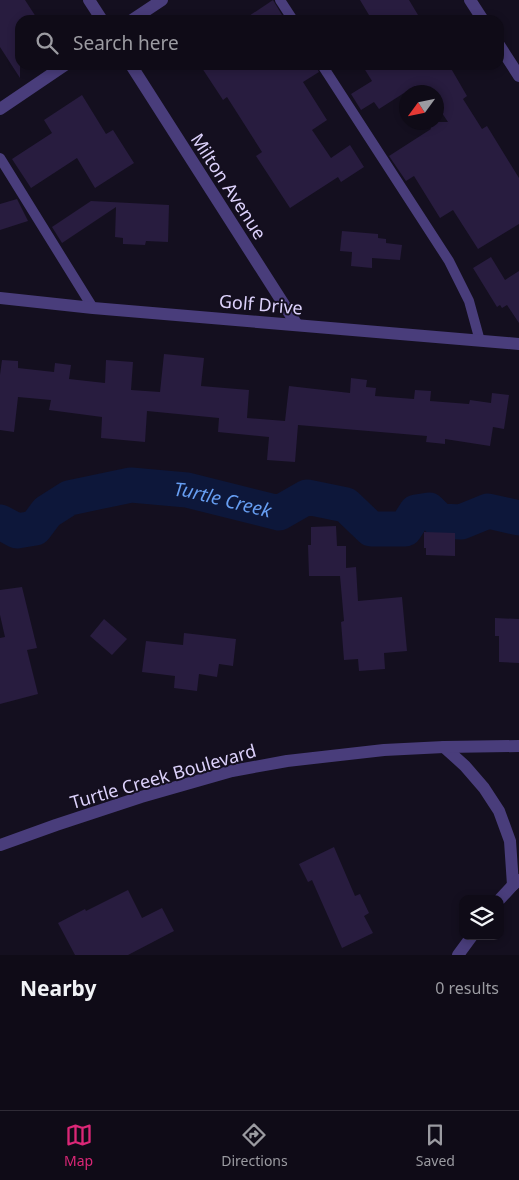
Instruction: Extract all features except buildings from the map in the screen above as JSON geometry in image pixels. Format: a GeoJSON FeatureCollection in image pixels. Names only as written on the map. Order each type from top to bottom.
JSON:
{"type":"FeatureCollection","features":[{"type":"Feature","properties":{"kind":"street"},"geometry":{"type":"LineString","coordinates":[[89,0],[99,15]]}},
{"type":"Feature","properties":{"kind":"street"},"geometry":{"type":"LineString","coordinates":[[140,15],[162,0]]}},
{"type":"Feature","properties":{"kind":"street"},"geometry":{"type":"LineString","coordinates":[[470,0],[480,15]]}},
{"type":"Feature","properties":{"kind":"street"},"geometry":{"type":"LineString","coordinates":[[504,53],[519,76]]}},
{"type":"Feature","properties":{"kind":"street"},"geometry":{"type":"LineString","coordinates":[[0,108],[57,70]]}},
{"type":"Feature","properties":{"kind":"street","name":"Milton Avenue"},"geometry":{"type":"LineString","coordinates":[[134,70],[297,325]]}},
{"type":"Feature","properties":{"kind":"street","name":"Golf Drive"},"geometry":{"type":"LineString","coordinates":[[0,298],[93,308],[519,344]]}},
{"type":"Feature","properties":{"kind":"street","name":"Turtle Creek Boulevard"},"geometry":{"type":"LineString","coordinates":[[1,843],[141,797],[232,771],[287,761],[384,750],[519,746]]}},
{"type":"Feature","properties":{"kind":"street"},"geometry":{"type":"LineString","coordinates":[[444,747],[465,766],[484,788],[498,810],[510,841],[516,882],[504,896]]}},
{"type":"Feature","properties":{"kind":"street"},"geometry":{"type":"LineString","coordinates":[[458,955],[469,940]]}},
{"type":"Feature","properties":{"kind":"lane"},"geometry":{"type":"LineString","coordinates":[[280,0],[290,15]]}},
{"type":"Feature","properties":{"kind":"lane"},"geometry":{"type":"LineString","coordinates":[[325,70],[449,261],[469,301],[480,340]]}},
{"type":"Feature","properties":{"kind":"lane"},"geometry":{"type":"LineString","coordinates":[[0,158],[93,308]]}},
{"type":"Feature","properties":{"kind":"waterway","name":"Turtle Creek"},"geometry":{"type":"LineString","coordinates":[[0,522],[17,531],[35,528],[47,512],[69,498],[131,485],[187,490],[279,513],[307,497],[346,505],[371,529],[405,529],[416,512],[429,510],[440,521],[461,522],[488,511],[519,518]]}}]}
